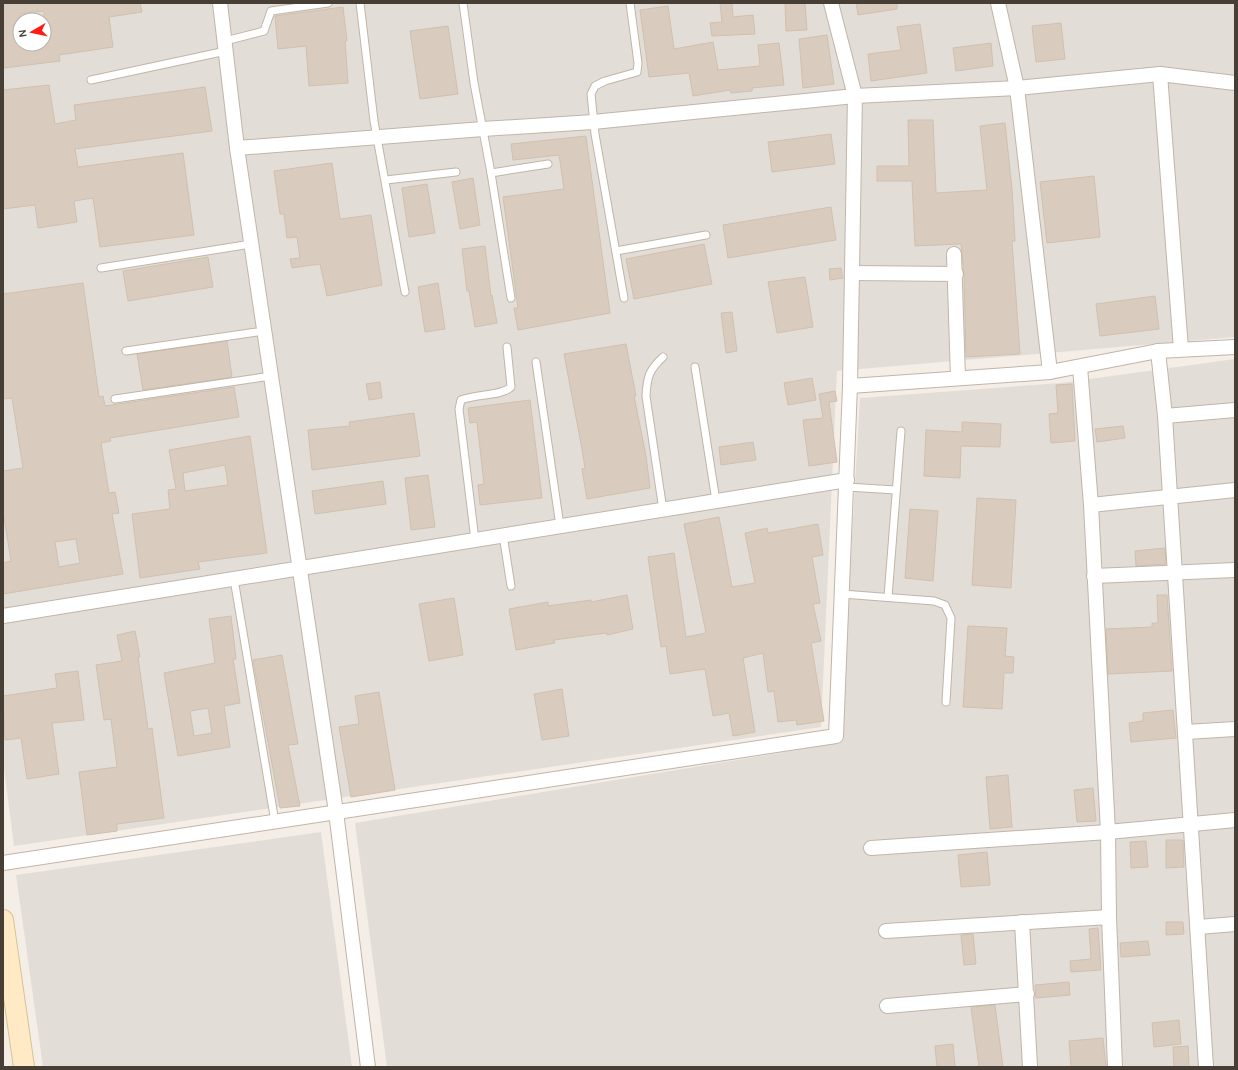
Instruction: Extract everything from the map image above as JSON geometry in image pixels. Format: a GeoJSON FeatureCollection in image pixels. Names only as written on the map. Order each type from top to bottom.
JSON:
{"type":"FeatureCollection","features":[{"type":"Feature","properties":{"kind":"street"},"geometry":{"type":"LineString","coordinates":[[220,3],[237,148],[336,812],[368,1067]]}},
{"type":"Feature","properties":{"kind":"street"},"geometry":{"type":"LineString","coordinates":[[3,863],[836,736],[850,386],[855,96],[830,3]]}},
{"type":"Feature","properties":{"kind":"street"},"geometry":{"type":"LineString","coordinates":[[998,3],[1017,88],[1050,372]]}},
{"type":"Feature","properties":{"kind":"street"},"geometry":{"type":"LineString","coordinates":[[237,148],[593,122],[855,96],[1017,88],[1160,74],[1235,83]]}},
{"type":"Feature","properties":{"kind":"street"},"geometry":{"type":"LineString","coordinates":[[1160,74],[1181,349]]}},
{"type":"Feature","properties":{"kind":"street"},"geometry":{"type":"LineString","coordinates":[[954,254],[956,274],[958,378]]}},
{"type":"Feature","properties":{"kind":"street"},"geometry":{"type":"LineString","coordinates":[[853,273],[956,274]]}},
{"type":"Feature","properties":{"kind":"street"},"geometry":{"type":"LineString","coordinates":[[850,386],[1050,372],[1158,351],[1235,347]]}},
{"type":"Feature","properties":{"kind":"street"},"geometry":{"type":"LineString","coordinates":[[1158,351],[1165,416],[1174,572],[1192,824],[1206,1067]]}},
{"type":"Feature","properties":{"kind":"street"},"geometry":{"type":"LineString","coordinates":[[1080,367],[1090,505],[1108,832],[1109,917],[1115,1067]]}},
{"type":"Feature","properties":{"kind":"street"},"geometry":{"type":"LineString","coordinates":[[1165,416],[1235,410]]}},
{"type":"Feature","properties":{"kind":"street"},"geometry":{"type":"LineString","coordinates":[[3,616],[716,501],[847,483]]}},
{"type":"Feature","properties":{"kind":"street"},"geometry":{"type":"LineString","coordinates":[[1090,505],[1235,490]]}},
{"type":"Feature","properties":{"kind":"street"},"geometry":{"type":"LineString","coordinates":[[1094,576],[1235,570]]}},
{"type":"Feature","properties":{"kind":"street"},"geometry":{"type":"LineString","coordinates":[[1186,732],[1235,728]]}},
{"type":"Feature","properties":{"kind":"street"},"geometry":{"type":"LineString","coordinates":[[871,848],[1108,832],[1235,820]]}},
{"type":"Feature","properties":{"kind":"street"},"geometry":{"type":"LineString","coordinates":[[886,930],[1109,917]]}},
{"type":"Feature","properties":{"kind":"street"},"geometry":{"type":"LineString","coordinates":[[1022,922],[1030,1067]]}},
{"type":"Feature","properties":{"kind":"street"},"geometry":{"type":"LineString","coordinates":[[1198,927],[1235,924]]}},
{"type":"Feature","properties":{"kind":"street"},"geometry":{"type":"LineString","coordinates":[[4,932],[8,994],[24,1067]]}},
{"type":"Feature","properties":{"kind":"street"},"geometry":{"type":"LineString","coordinates":[[887,1006],[1026,994]]}},
{"type":"Feature","properties":{"kind":"lane"},"geometry":{"type":"LineString","coordinates":[[92,80],[225,46],[264,31],[271,11],[328,3]]}},
{"type":"Feature","properties":{"kind":"lane"},"geometry":{"type":"LineString","coordinates":[[360,3],[374,122],[386,180],[405,292]]}},
{"type":"Feature","properties":{"kind":"lane"},"geometry":{"type":"LineString","coordinates":[[463,3],[474,83],[492,173],[511,298]]}},
{"type":"Feature","properties":{"kind":"lane"},"geometry":{"type":"LineString","coordinates":[[624,298],[593,122],[591,94],[596,86],[605,81],[637,72],[638,62],[630,3]]}},
{"type":"Feature","properties":{"kind":"lane"},"geometry":{"type":"LineString","coordinates":[[492,173],[548,164]]}},
{"type":"Feature","properties":{"kind":"lane"},"geometry":{"type":"LineString","coordinates":[[386,180],[456,172]]}},
{"type":"Feature","properties":{"kind":"lane"},"geometry":{"type":"LineString","coordinates":[[616,251],[706,235]]}},
{"type":"Feature","properties":{"kind":"lane"},"geometry":{"type":"LineString","coordinates":[[101,268],[251,244]]}},
{"type":"Feature","properties":{"kind":"lane"},"geometry":{"type":"LineString","coordinates":[[126,351],[264,331]]}},
{"type":"Feature","properties":{"kind":"lane"},"geometry":{"type":"LineString","coordinates":[[475,540],[459,409],[462,400],[470,396],[507,391],[511,387],[507,347]]}},
{"type":"Feature","properties":{"kind":"lane"},"geometry":{"type":"LineString","coordinates":[[663,357],[653,367],[646,380],[646,396],[663,510]]}},
{"type":"Feature","properties":{"kind":"lane"},"geometry":{"type":"LineString","coordinates":[[536,362],[560,526]]}},
{"type":"Feature","properties":{"kind":"lane"},"geometry":{"type":"LineString","coordinates":[[696,367],[716,501]]}},
{"type":"Feature","properties":{"kind":"lane"},"geometry":{"type":"LineString","coordinates":[[115,400],[271,376]]}},
{"type":"Feature","properties":{"kind":"lane"},"geometry":{"type":"LineString","coordinates":[[888,597],[901,431]]}},
{"type":"Feature","properties":{"kind":"lane"},"geometry":{"type":"LineString","coordinates":[[847,483],[896,490]]}},
{"type":"Feature","properties":{"kind":"lane"},"geometry":{"type":"LineString","coordinates":[[503,535],[511,586]]}},
{"type":"Feature","properties":{"kind":"lane"},"geometry":{"type":"LineString","coordinates":[[234,579],[275,822]]}},
{"type":"Feature","properties":{"kind":"lane"},"geometry":{"type":"LineString","coordinates":[[842,594],[934,600],[945,605],[951,618],[946,702]]}},
{"type":"Feature","properties":{"kind":"shaded area"},"geometry":{"type":"Polygon","coordinates":[[[3,3],[1235,3],[1235,337],[837,371],[821,727],[14,846],[3,760],[3,3]]]}},
{"type":"Feature","properties":{"kind":"shaded area"},"geometry":{"type":"Polygon","coordinates":[[[1235,359],[1235,1067],[387,1067],[355,823],[840,743],[860,398],[1061,383],[1235,359]]]}},
{"type":"Feature","properties":{"kind":"shaded area"},"geometry":{"type":"Polygon","coordinates":[[[321,832],[352,1067],[43,1067],[16,875],[321,832]]]}},
{"type":"Feature","properties":{"kind":"building"},"geometry":{"type":"Polygon","coordinates":[[[3,3],[140,3],[142,12],[109,17],[113,47],[59,55],[60,61],[4,68],[3,3]]]}},
{"type":"Feature","properties":{"kind":"building"},"geometry":{"type":"Polygon","coordinates":[[[720,3],[732,3],[733,17],[753,15],[755,34],[712,36],[710,23],[722,22],[720,3]]]}},
{"type":"Feature","properties":{"kind":"building"},"geometry":{"type":"Polygon","coordinates":[[[785,3],[805,3],[807,30],[786,31],[785,3]]]}},
{"type":"Feature","properties":{"kind":"building"},"geometry":{"type":"Polygon","coordinates":[[[856,3],[897,3],[897,9],[858,15],[856,3]]]}},
{"type":"Feature","properties":{"kind":"building"},"geometry":{"type":"Polygon","coordinates":[[[668,6],[674,49],[713,42],[718,70],[760,66],[758,45],[779,43],[784,85],[752,88],[752,91],[731,93],[730,90],[693,96],[689,73],[649,77],[640,10],[668,6]]]}},
{"type":"Feature","properties":{"kind":"building"},"geometry":{"type":"Polygon","coordinates":[[[343,7],[347,41],[345,41],[348,83],[309,86],[306,46],[278,49],[275,16],[343,7]]]}},
{"type":"Feature","properties":{"kind":"building"},"geometry":{"type":"Polygon","coordinates":[[[1061,23],[1065,59],[1036,62],[1032,26],[1061,23]]]}},
{"type":"Feature","properties":{"kind":"building"},"geometry":{"type":"Polygon","coordinates":[[[920,24],[927,73],[871,81],[868,54],[901,50],[897,27],[920,24]]]}},
{"type":"Feature","properties":{"kind":"building"},"geometry":{"type":"Polygon","coordinates":[[[448,26],[458,94],[420,99],[410,31],[448,26]]]}},
{"type":"Feature","properties":{"kind":"building"},"geometry":{"type":"Polygon","coordinates":[[[827,35],[834,84],[803,88],[799,39],[827,35]]]}},
{"type":"Feature","properties":{"kind":"building"},"geometry":{"type":"Polygon","coordinates":[[[991,43],[993,66],[956,71],[953,48],[991,43]]]}},
{"type":"Feature","properties":{"kind":"building"},"geometry":{"type":"Polygon","coordinates":[[[49,85],[55,124],[76,120],[74,105],[205,87],[212,131],[75,149],[78,167],[183,153],[194,235],[100,247],[93,198],[74,201],[77,222],[38,228],[35,205],[3,209],[3,90],[49,85]]]}},
{"type":"Feature","properties":{"kind":"building"},"geometry":{"type":"Polygon","coordinates":[[[908,120],[933,120],[936,193],[987,190],[980,126],[1005,123],[1012,189],[1015,241],[1012,241],[1020,354],[966,357],[964,274],[961,244],[915,246],[912,181],[877,181],[877,166],[909,166],[908,120]]]}},
{"type":"Feature","properties":{"kind":"building"},"geometry":{"type":"Polygon","coordinates":[[[831,134],[835,164],[772,172],[768,142],[831,134]]]}},
{"type":"Feature","properties":{"kind":"building"},"geometry":{"type":"Polygon","coordinates":[[[586,136],[610,313],[518,330],[514,308],[518,308],[503,197],[564,189],[559,155],[513,160],[511,144],[586,136]]]}},
{"type":"Feature","properties":{"kind":"building"},"geometry":{"type":"Polygon","coordinates":[[[332,163],[340,219],[371,215],[382,285],[327,296],[320,264],[292,268],[290,259],[300,258],[297,237],[287,238],[284,214],[280,214],[274,171],[332,163]]]}},
{"type":"Feature","properties":{"kind":"building"},"geometry":{"type":"Polygon","coordinates":[[[1094,176],[1100,237],[1047,243],[1040,182],[1094,176]]]}},
{"type":"Feature","properties":{"kind":"building"},"geometry":{"type":"Polygon","coordinates":[[[473,178],[480,225],[460,229],[452,182],[473,178]]]}},
{"type":"Feature","properties":{"kind":"building"},"geometry":{"type":"Polygon","coordinates":[[[427,184],[435,233],[409,237],[402,188],[427,184]]]}},
{"type":"Feature","properties":{"kind":"building"},"geometry":{"type":"Polygon","coordinates":[[[831,207],[836,240],[728,258],[723,225],[831,207]]]}},
{"type":"Feature","properties":{"kind":"building"},"geometry":{"type":"Polygon","coordinates":[[[704,244],[712,284],[634,299],[626,259],[704,244]]]}},
{"type":"Feature","properties":{"kind":"building"},"geometry":{"type":"Polygon","coordinates":[[[485,246],[491,296],[492,295],[497,323],[475,327],[469,291],[467,291],[462,249],[485,246]]]}},
{"type":"Feature","properties":{"kind":"building"},"geometry":{"type":"Polygon","coordinates":[[[208,257],[213,287],[128,301],[123,271],[208,257]]]}},
{"type":"Feature","properties":{"kind":"building"},"geometry":{"type":"Polygon","coordinates":[[[841,268],[843,278],[830,280],[829,269],[841,268]]]}},
{"type":"Feature","properties":{"kind":"building"},"geometry":{"type":"Polygon","coordinates":[[[805,277],[813,327],[777,333],[768,282],[805,277]]]}},
{"type":"Feature","properties":{"kind":"building"},"geometry":{"type":"Polygon","coordinates":[[[83,283],[99,397],[103,396],[105,406],[234,387],[239,417],[110,438],[111,441],[101,443],[109,493],[115,492],[119,513],[112,514],[123,574],[3,594],[3,563],[11,561],[3,511],[3,471],[23,468],[12,398],[3,399],[3,294],[83,283]],[[76,539],[55,542],[59,567],[80,563],[76,539]]]}},
{"type":"Feature","properties":{"kind":"building"},"geometry":{"type":"Polygon","coordinates":[[[438,283],[445,329],[425,332],[418,287],[438,283]]]}},
{"type":"Feature","properties":{"kind":"building"},"geometry":{"type":"Polygon","coordinates":[[[1155,296],[1159,329],[1100,336],[1096,304],[1155,296]]]}},
{"type":"Feature","properties":{"kind":"building"},"geometry":{"type":"Polygon","coordinates":[[[732,312],[737,351],[726,353],[721,313],[732,312]]]}},
{"type":"Feature","properties":{"kind":"building"},"geometry":{"type":"Polygon","coordinates":[[[227,341],[232,377],[143,390],[137,354],[227,341]]]}},
{"type":"Feature","properties":{"kind":"building"},"geometry":{"type":"Polygon","coordinates":[[[626,344],[636,396],[634,396],[646,456],[650,488],[587,499],[582,469],[585,468],[582,449],[564,354],[626,344]]]}},
{"type":"Feature","properties":{"kind":"building"},"geometry":{"type":"Polygon","coordinates":[[[812,378],[816,400],[788,405],[784,383],[812,378]]]}},
{"type":"Feature","properties":{"kind":"building"},"geometry":{"type":"Polygon","coordinates":[[[380,382],[382,398],[369,400],[366,384],[380,382]]]}},
{"type":"Feature","properties":{"kind":"building"},"geometry":{"type":"Polygon","coordinates":[[[1072,384],[1075,441],[1051,443],[1049,414],[1058,413],[1056,385],[1072,384]]]}},
{"type":"Feature","properties":{"kind":"building"},"geometry":{"type":"Polygon","coordinates":[[[835,391],[837,401],[829,402],[837,462],[809,466],[803,420],[823,418],[819,394],[835,391]]]}},
{"type":"Feature","properties":{"kind":"building"},"geometry":{"type":"Polygon","coordinates":[[[530,400],[542,498],[480,505],[478,485],[484,484],[477,422],[470,423],[468,408],[530,400]]]}},
{"type":"Feature","properties":{"kind":"building"},"geometry":{"type":"Polygon","coordinates":[[[414,413],[420,456],[312,470],[308,430],[350,426],[349,422],[414,413]]]}},
{"type":"Feature","properties":{"kind":"building"},"geometry":{"type":"Polygon","coordinates":[[[962,422],[1001,424],[1000,447],[961,446],[960,478],[924,476],[926,430],[962,432],[962,422]]]}},
{"type":"Feature","properties":{"kind":"building"},"geometry":{"type":"Polygon","coordinates":[[[1123,426],[1125,438],[1097,442],[1095,429],[1123,426]]]}},
{"type":"Feature","properties":{"kind":"building"},"geometry":{"type":"Polygon","coordinates":[[[250,436],[267,553],[198,562],[200,569],[140,578],[132,514],[170,509],[168,490],[176,489],[169,450],[250,436]],[[225,465],[183,473],[185,491],[228,485],[225,465]]]}},
{"type":"Feature","properties":{"kind":"building"},"geometry":{"type":"Polygon","coordinates":[[[753,442],[756,460],[721,465],[719,447],[753,442]]]}},
{"type":"Feature","properties":{"kind":"building"},"geometry":{"type":"Polygon","coordinates":[[[428,475],[435,527],[411,530],[405,478],[428,475]]]}},
{"type":"Feature","properties":{"kind":"building"},"geometry":{"type":"Polygon","coordinates":[[[383,481],[386,504],[315,514],[312,491],[383,481]]]}},
{"type":"Feature","properties":{"kind":"building"},"geometry":{"type":"Polygon","coordinates":[[[977,498],[1016,500],[1011,588],[972,585],[977,498]]]}},
{"type":"Feature","properties":{"kind":"building"},"geometry":{"type":"Polygon","coordinates":[[[910,509],[938,511],[933,581],[905,578],[910,509]]]}},
{"type":"Feature","properties":{"kind":"building"},"geometry":{"type":"Polygon","coordinates":[[[719,517],[732,587],[755,583],[745,533],[767,528],[768,533],[818,524],[823,555],[812,557],[820,603],[813,604],[821,641],[811,643],[824,721],[797,725],[796,720],[778,722],[774,691],[768,692],[763,653],[743,658],[755,732],[733,736],[729,713],[713,716],[705,669],[670,674],[666,646],[661,647],[648,557],[674,553],[686,637],[706,633],[684,524],[719,517]]]}},
{"type":"Feature","properties":{"kind":"building"},"geometry":{"type":"Polygon","coordinates":[[[1165,548],[1166,564],[1136,566],[1135,551],[1165,548]]]}},
{"type":"Feature","properties":{"kind":"building"},"geometry":{"type":"Polygon","coordinates":[[[627,595],[633,629],[607,635],[606,633],[554,640],[555,643],[516,650],[509,609],[548,602],[548,606],[591,600],[591,602],[627,595]]]}},
{"type":"Feature","properties":{"kind":"building"},"geometry":{"type":"Polygon","coordinates":[[[1157,595],[1167,595],[1172,671],[1108,674],[1106,629],[1152,627],[1152,623],[1158,623],[1157,595]]]}},
{"type":"Feature","properties":{"kind":"building"},"geometry":{"type":"Polygon","coordinates":[[[454,598],[463,655],[429,661],[419,604],[454,598]]]}},
{"type":"Feature","properties":{"kind":"building"},"geometry":{"type":"Polygon","coordinates":[[[231,616],[236,659],[233,659],[240,703],[224,706],[230,747],[178,756],[164,673],[215,663],[209,619],[231,616]],[[208,708],[190,711],[194,736],[212,733],[208,708]]]}},
{"type":"Feature","properties":{"kind":"building"},"geometry":{"type":"Polygon","coordinates":[[[968,626],[1007,628],[1005,656],[1014,657],[1013,673],[1004,673],[1002,709],[963,707],[968,626]]]}},
{"type":"Feature","properties":{"kind":"building"},"geometry":{"type":"Polygon","coordinates":[[[135,631],[140,657],[138,657],[148,729],[152,728],[164,818],[117,824],[117,831],[87,835],[79,772],[117,767],[111,719],[104,720],[96,665],[122,661],[117,635],[135,631]]]}},
{"type":"Feature","properties":{"kind":"building"},"geometry":{"type":"Polygon","coordinates":[[[282,655],[298,744],[288,745],[300,806],[280,808],[253,660],[282,655]]]}},
{"type":"Feature","properties":{"kind":"building"},"geometry":{"type":"Polygon","coordinates":[[[78,671],[84,720],[52,723],[59,774],[27,779],[21,738],[5,740],[3,696],[57,688],[55,674],[78,671]]]}},
{"type":"Feature","properties":{"kind":"building"},"geometry":{"type":"Polygon","coordinates":[[[562,689],[569,736],[542,740],[534,694],[562,689]]]}},
{"type":"Feature","properties":{"kind":"building"},"geometry":{"type":"Polygon","coordinates":[[[379,692],[395,790],[351,797],[339,727],[359,724],[355,696],[379,692]]]}},
{"type":"Feature","properties":{"kind":"building"},"geometry":{"type":"Polygon","coordinates":[[[1173,710],[1176,738],[1131,742],[1129,723],[1143,721],[1143,713],[1173,710]]]}},
{"type":"Feature","properties":{"kind":"building"},"geometry":{"type":"Polygon","coordinates":[[[1008,775],[1012,827],[990,829],[986,777],[1008,775]]]}},
{"type":"Feature","properties":{"kind":"building"},"geometry":{"type":"Polygon","coordinates":[[[1093,788],[1096,821],[1077,822],[1074,790],[1093,788]]]}},
{"type":"Feature","properties":{"kind":"building"},"geometry":{"type":"Polygon","coordinates":[[[1166,840],[1183,840],[1184,867],[1166,868],[1166,840]]]}},
{"type":"Feature","properties":{"kind":"building"},"geometry":{"type":"Polygon","coordinates":[[[1146,841],[1148,867],[1131,868],[1130,842],[1146,841]]]}},
{"type":"Feature","properties":{"kind":"building"},"geometry":{"type":"Polygon","coordinates":[[[987,852],[990,885],[961,887],[958,855],[987,852]]]}},
{"type":"Feature","properties":{"kind":"building"},"geometry":{"type":"Polygon","coordinates":[[[1166,922],[1183,922],[1184,934],[1166,935],[1166,922]]]}},
{"type":"Feature","properties":{"kind":"building"},"geometry":{"type":"Polygon","coordinates":[[[1098,928],[1101,970],[1071,972],[1070,961],[1091,959],[1089,929],[1098,928]]]}},
{"type":"Feature","properties":{"kind":"building"},"geometry":{"type":"Polygon","coordinates":[[[973,934],[976,964],[964,965],[961,935],[973,934]]]}},
{"type":"Feature","properties":{"kind":"building"},"geometry":{"type":"Polygon","coordinates":[[[1148,941],[1150,955],[1121,957],[1120,943],[1148,941]]]}},
{"type":"Feature","properties":{"kind":"building"},"geometry":{"type":"Polygon","coordinates":[[[1069,982],[1070,995],[1036,998],[1035,985],[1069,982]]]}},
{"type":"Feature","properties":{"kind":"building"},"geometry":{"type":"Polygon","coordinates":[[[995,1005],[1003,1067],[979,1067],[971,1007],[995,1005]]]}},
{"type":"Feature","properties":{"kind":"building"},"geometry":{"type":"Polygon","coordinates":[[[1179,1020],[1181,1044],[1154,1047],[1152,1023],[1179,1020]]]}},
{"type":"Feature","properties":{"kind":"building"},"geometry":{"type":"Polygon","coordinates":[[[1103,1038],[1106,1067],[1071,1067],[1069,1041],[1103,1038]]]}},
{"type":"Feature","properties":{"kind":"building"},"geometry":{"type":"Polygon","coordinates":[[[953,1044],[955,1067],[937,1067],[935,1046],[953,1044]]]}},
{"type":"Feature","properties":{"kind":"building"},"geometry":{"type":"Polygon","coordinates":[[[1188,1046],[1189,1067],[1174,1067],[1173,1047],[1188,1046]]]}}]}
